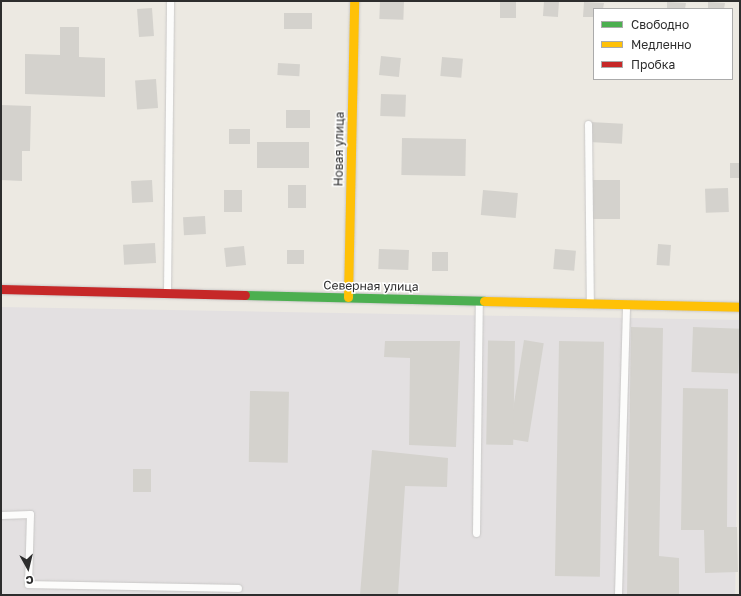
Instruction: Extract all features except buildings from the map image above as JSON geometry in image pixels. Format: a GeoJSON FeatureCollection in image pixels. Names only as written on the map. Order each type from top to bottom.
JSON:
{"type":"FeatureCollection","features":[{"type":"Feature","properties":{"kind":"street","name":"Новая улица"},"geometry":{"type":"LineString","coordinates":[[348,297],[354,1]]}},
{"type":"Feature","properties":{"kind":"street","name":"Северная улица"},"geometry":{"type":"LineString","coordinates":[[1,289],[740,307]]}},
{"type":"Feature","properties":{"kind":"lane"},"geometry":{"type":"LineString","coordinates":[[167,293],[170,1]]}},
{"type":"Feature","properties":{"kind":"lane"},"geometry":{"type":"LineString","coordinates":[[588,124],[590,303]]}},
{"type":"Feature","properties":{"kind":"lane"},"geometry":{"type":"LineString","coordinates":[[476,533],[479,301]]}},
{"type":"Feature","properties":{"kind":"lane"},"geometry":{"type":"LineString","coordinates":[[618,594],[626,304]]}},
{"type":"Feature","properties":{"kind":"lane"},"geometry":{"type":"LineString","coordinates":[[1,515],[30,514],[28,584],[238,588]]}},
{"type":"Feature","properties":{"kind":"shaded area"},"geometry":{"type":"Polygon","coordinates":[[[1,307],[740,320],[735,595],[1,595],[1,307]]]}},
{"type":"Feature","properties":{"kind":"traffic: fast"},"geometry":{"type":"LineString","coordinates":[[245,295],[484,301]]}},
{"type":"Feature","properties":{"kind":"traffic: slow"},"geometry":{"type":"LineString","coordinates":[[348,297],[354,1]]}},
{"type":"Feature","properties":{"kind":"traffic: slow"},"geometry":{"type":"LineString","coordinates":[[484,301],[740,307]]}},
{"type":"Feature","properties":{"kind":"traffic: jam"},"geometry":{"type":"LineString","coordinates":[[1,289],[245,295]]}}]}
